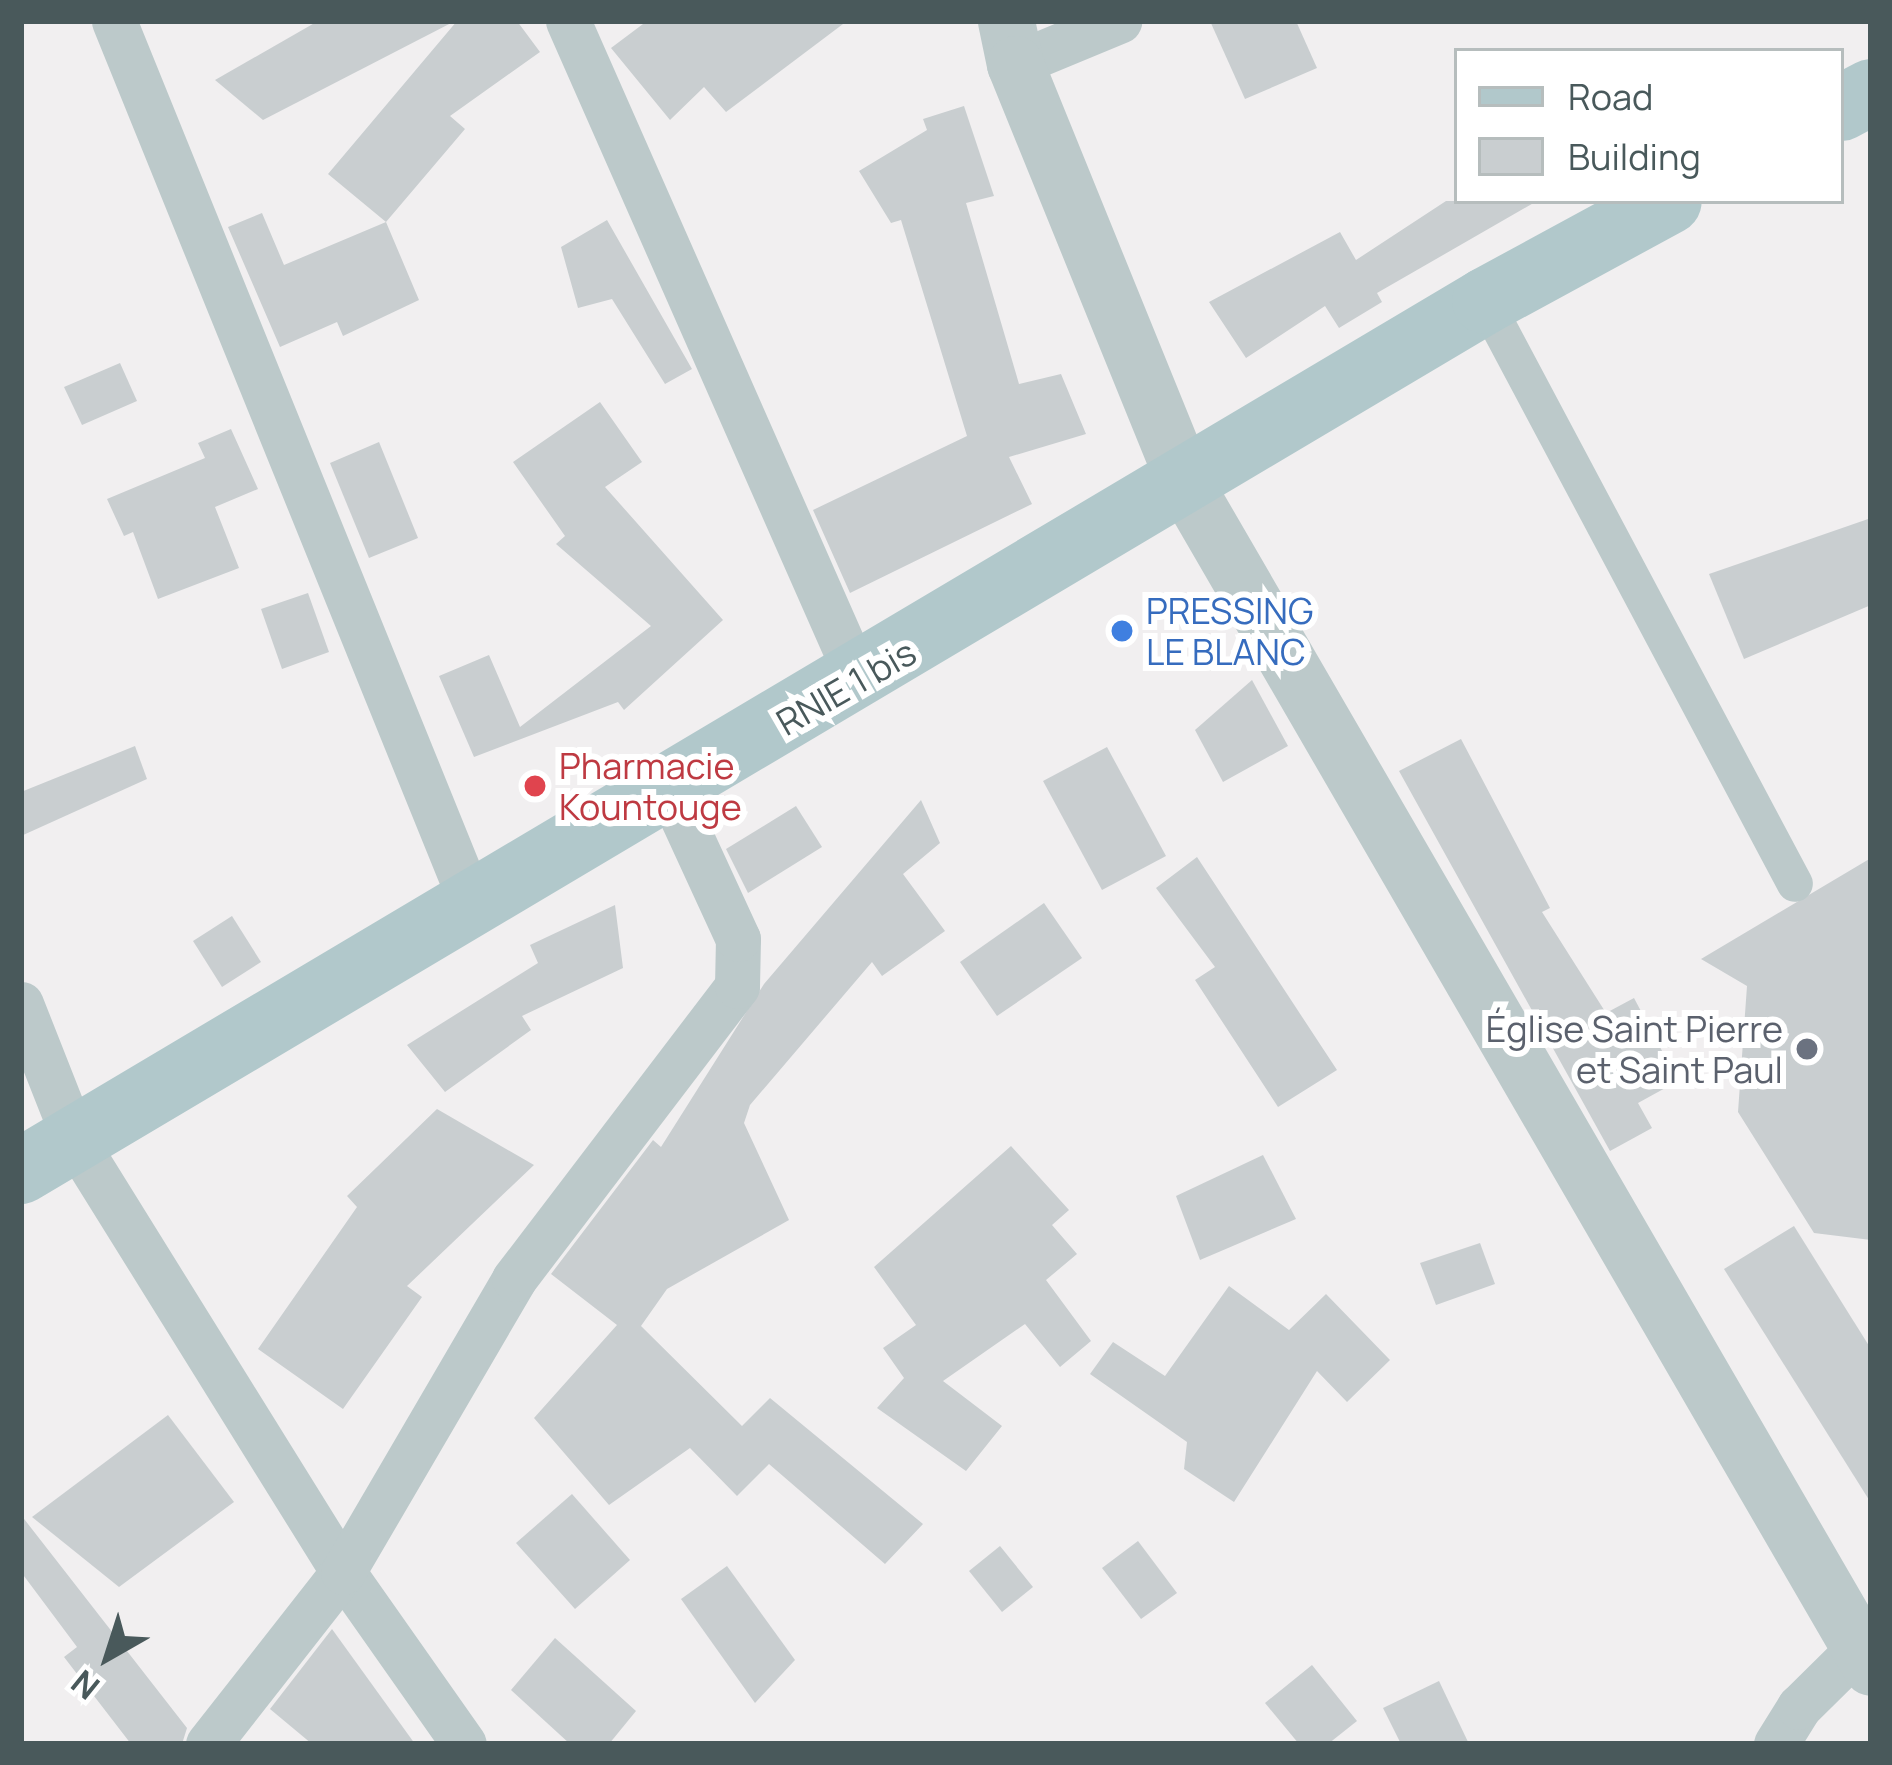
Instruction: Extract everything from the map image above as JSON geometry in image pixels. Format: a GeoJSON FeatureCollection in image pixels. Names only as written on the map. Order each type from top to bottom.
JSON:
{"type":"FeatureCollection","features":[{"type":"Feature","properties":{"kind":"main road"},"geometry":{"type":"LineString","coordinates":[[1844,106],[1871,92]]}},
{"type":"Feature","properties":{"kind":"main road","name":"RNIE 1 bis"},"geometry":{"type":"LineString","coordinates":[[48,1156],[471,902],[1186,487],[1485,301],[1663,204]]}},
{"type":"Feature","properties":{"kind":"street"},"geometry":{"type":"LineString","coordinates":[[114,21],[471,902]]}},
{"type":"Feature","properties":{"kind":"street"},"geometry":{"type":"LineString","coordinates":[[568,21],[860,680]]}},
{"type":"Feature","properties":{"kind":"street"},"geometry":{"type":"LineString","coordinates":[[1119,21],[1011,43],[1186,487],[1866,1650],[1776,1744]]}},
{"type":"Feature","properties":{"kind":"street"},"geometry":{"type":"LineString","coordinates":[[1485,301],[1796,884]]}},
{"type":"Feature","properties":{"kind":"street"},"geometry":{"type":"LineString","coordinates":[[208,1744],[343,1572],[514,1279],[737,986],[739,939],[668,787]]}},
{"type":"Feature","properties":{"kind":"street"},"geometry":{"type":"LineString","coordinates":[[21,1004],[48,1156],[464,1744]]}},
{"type":"Feature","properties":{"kind":"building"},"geometry":{"type":"Polygon","coordinates":[[[318,21],[455,21],[263,120],[215,80],[318,21]]]}},
{"type":"Feature","properties":{"kind":"building"},"geometry":{"type":"Polygon","coordinates":[[[457,21],[517,21],[540,52],[450,116],[465,129],[386,222],[328,174],[457,21]]]}},
{"type":"Feature","properties":{"kind":"building"},"geometry":{"type":"Polygon","coordinates":[[[647,21],[847,21],[726,112],[704,87],[670,120],[611,48],[647,21]]]}},
{"type":"Feature","properties":{"kind":"building"},"geometry":{"type":"Polygon","coordinates":[[[1210,21],[1296,21],[1317,68],[1245,99],[1210,21]]]}},
{"type":"Feature","properties":{"kind":"building"},"geometry":{"type":"Polygon","coordinates":[[[964,106],[994,196],[966,203],[1019,384],[1061,374],[1086,434],[1009,457],[1032,504],[850,593],[813,510],[967,436],[901,220],[891,223],[859,171],[927,130],[923,119],[964,106]]]}},
{"type":"Feature","properties":{"kind":"building"},"geometry":{"type":"Polygon","coordinates":[[[1446,201],[1532,204],[1377,293],[1382,302],[1339,328],[1325,306],[1246,358],[1209,302],[1340,232],[1356,260],[1446,201]]]}},
{"type":"Feature","properties":{"kind":"building"},"geometry":{"type":"Polygon","coordinates":[[[262,213],[284,265],[386,222],[419,300],[343,336],[337,322],[280,347],[228,227],[262,213]]]}},
{"type":"Feature","properties":{"kind":"building"},"geometry":{"type":"Polygon","coordinates":[[[607,220],[692,369],[665,384],[612,299],[578,308],[561,247],[607,220]]]}},
{"type":"Feature","properties":{"kind":"building"},"geometry":{"type":"Polygon","coordinates":[[[120,363],[137,401],[82,425],[64,387],[120,363]]]}},
{"type":"Feature","properties":{"kind":"building"},"geometry":{"type":"Polygon","coordinates":[[[600,402],[642,462],[605,487],[723,620],[624,710],[618,702],[474,757],[439,676],[489,655],[520,727],[651,626],[556,544],[565,536],[513,462],[600,402]]]}},
{"type":"Feature","properties":{"kind":"building"},"geometry":{"type":"Polygon","coordinates":[[[231,429],[258,489],[215,507],[239,568],[158,599],[133,532],[124,536],[107,499],[205,458],[198,443],[231,429]]]}},
{"type":"Feature","properties":{"kind":"building"},"geometry":{"type":"Polygon","coordinates":[[[379,442],[418,538],[369,558],[330,463],[379,442]]]}},
{"type":"Feature","properties":{"kind":"building"},"geometry":{"type":"Polygon","coordinates":[[[1871,518],[1871,605],[1744,659],[1709,574],[1871,518]]]}},
{"type":"Feature","properties":{"kind":"building"},"geometry":{"type":"Polygon","coordinates":[[[308,593],[329,652],[282,669],[261,609],[308,593]]]}},
{"type":"Feature","properties":{"kind":"building"},"geometry":{"type":"Polygon","coordinates":[[[1252,680],[1288,746],[1223,782],[1195,730],[1252,680]]]}},
{"type":"Feature","properties":{"kind":"building"},"geometry":{"type":"Polygon","coordinates":[[[1461,739],[1550,908],[1542,912],[1606,1013],[1634,998],[1678,1081],[1638,1103],[1652,1128],[1610,1151],[1399,771],[1461,739]]]}},
{"type":"Feature","properties":{"kind":"building"},"geometry":{"type":"Polygon","coordinates":[[[135,746],[147,779],[21,836],[21,792],[135,746]]]}},
{"type":"Feature","properties":{"kind":"building"},"geometry":{"type":"Polygon","coordinates":[[[1107,747],[1166,856],[1102,890],[1043,781],[1107,747]]]}},
{"type":"Feature","properties":{"kind":"building"},"geometry":{"type":"Polygon","coordinates":[[[921,800],[940,843],[903,874],[945,931],[882,976],[872,962],[750,1105],[744,1123],[789,1220],[667,1289],[641,1326],[742,1426],[770,1398],[923,1524],[885,1564],[769,1464],[737,1496],[690,1448],[609,1505],[534,1418],[617,1325],[551,1274],[653,1140],[661,1147],[764,984],[921,800]]]}},
{"type":"Feature","properties":{"kind":"building"},"geometry":{"type":"Polygon","coordinates":[[[796,806],[822,847],[748,893],[726,849],[796,806]]]}},
{"type":"Feature","properties":{"kind":"building"},"geometry":{"type":"Polygon","coordinates":[[[1197,857],[1337,1070],[1278,1107],[1195,980],[1215,967],[1156,888],[1197,857]]]}},
{"type":"Feature","properties":{"kind":"building","name":"Église Saint Pierre et Saint Paul"},"geometry":{"type":"Polygon","coordinates":[[[1871,858],[1871,1240],[1814,1233],[1738,1112],[1747,986],[1701,959],[1871,858]]]}},
{"type":"Feature","properties":{"kind":"building"},"geometry":{"type":"Polygon","coordinates":[[[1044,903],[1082,958],[997,1016],[960,962],[1044,903]]]}},
{"type":"Feature","properties":{"kind":"building"},"geometry":{"type":"Polygon","coordinates":[[[615,905],[623,968],[522,1016],[531,1030],[445,1092],[407,1045],[538,963],[530,945],[615,905]]]}},
{"type":"Feature","properties":{"kind":"building"},"geometry":{"type":"Polygon","coordinates":[[[232,916],[261,962],[222,987],[193,941],[232,916]]]}},
{"type":"Feature","properties":{"kind":"building"},"geometry":{"type":"Polygon","coordinates":[[[437,1109],[534,1165],[407,1286],[422,1297],[343,1409],[258,1349],[357,1207],[347,1196],[437,1109]]]}},
{"type":"Feature","properties":{"kind":"building"},"geometry":{"type":"Polygon","coordinates":[[[1011,1146],[1069,1210],[1052,1225],[1077,1254],[1046,1280],[1091,1341],[1060,1367],[1025,1324],[943,1381],[1002,1426],[966,1471],[877,1408],[904,1378],[883,1348],[916,1325],[874,1267],[1011,1146]]]}},
{"type":"Feature","properties":{"kind":"building"},"geometry":{"type":"Polygon","coordinates":[[[1263,1155],[1296,1219],[1200,1260],[1176,1196],[1263,1155]]]}},
{"type":"Feature","properties":{"kind":"building"},"geometry":{"type":"Polygon","coordinates":[[[1794,1226],[1871,1349],[1871,1503],[1724,1269],[1794,1226]]]}},
{"type":"Feature","properties":{"kind":"building"},"geometry":{"type":"Polygon","coordinates":[[[1480,1243],[1495,1284],[1436,1305],[1420,1263],[1480,1243]]]}},
{"type":"Feature","properties":{"kind":"building"},"geometry":{"type":"Polygon","coordinates":[[[1229,1286],[1289,1330],[1326,1294],[1390,1360],[1347,1402],[1317,1371],[1234,1502],[1184,1469],[1187,1442],[1090,1374],[1113,1342],[1165,1376],[1229,1286]]]}},
{"type":"Feature","properties":{"kind":"building"},"geometry":{"type":"Polygon","coordinates":[[[168,1415],[234,1502],[119,1587],[32,1517],[168,1415]]]}},
{"type":"Feature","properties":{"kind":"building"},"geometry":{"type":"Polygon","coordinates":[[[572,1494],[630,1560],[575,1609],[516,1543],[572,1494]]]}},
{"type":"Feature","properties":{"kind":"building"},"geometry":{"type":"Polygon","coordinates":[[[21,1515],[187,1728],[182,1744],[131,1744],[64,1657],[77,1647],[21,1572],[21,1515]]]}},
{"type":"Feature","properties":{"kind":"building"},"geometry":{"type":"Polygon","coordinates":[[[1138,1541],[1177,1593],[1141,1619],[1102,1568],[1138,1541]]]}},
{"type":"Feature","properties":{"kind":"building"},"geometry":{"type":"Polygon","coordinates":[[[1000,1546],[1033,1587],[1002,1612],[969,1571],[1000,1546]]]}},
{"type":"Feature","properties":{"kind":"building"},"geometry":{"type":"Polygon","coordinates":[[[727,1566],[795,1660],[755,1703],[681,1599],[727,1566]]]}},
{"type":"Feature","properties":{"kind":"building"},"geometry":{"type":"Polygon","coordinates":[[[332,1629],[415,1744],[312,1744],[270,1709],[332,1629]]]}},
{"type":"Feature","properties":{"kind":"building"},"geometry":{"type":"Polygon","coordinates":[[[555,1638],[636,1711],[609,1744],[570,1744],[511,1690],[555,1638]]]}},
{"type":"Feature","properties":{"kind":"building"},"geometry":{"type":"Polygon","coordinates":[[[1312,1665],[1357,1721],[1328,1744],[1299,1744],[1265,1703],[1312,1665]]]}},
{"type":"Feature","properties":{"kind":"building"},"geometry":{"type":"Polygon","coordinates":[[[1439,1681],[1469,1744],[1401,1744],[1383,1708],[1439,1681]]]}},
{"type":"Feature","properties":{"kind":"place","name":"PRESSING LE BLANC"},"geometry":{"type":"Point","coordinates":[1122,631]}},
{"type":"Feature","properties":{"kind":"place","name":"Pharmacie Kountouge"},"geometry":{"type":"Point","coordinates":[535,786]}},
{"type":"Feature","properties":{"kind":"place","name":"Église Saint Pierre et Saint Paul"},"geometry":{"type":"Point","coordinates":[1807,1049]}}]}
